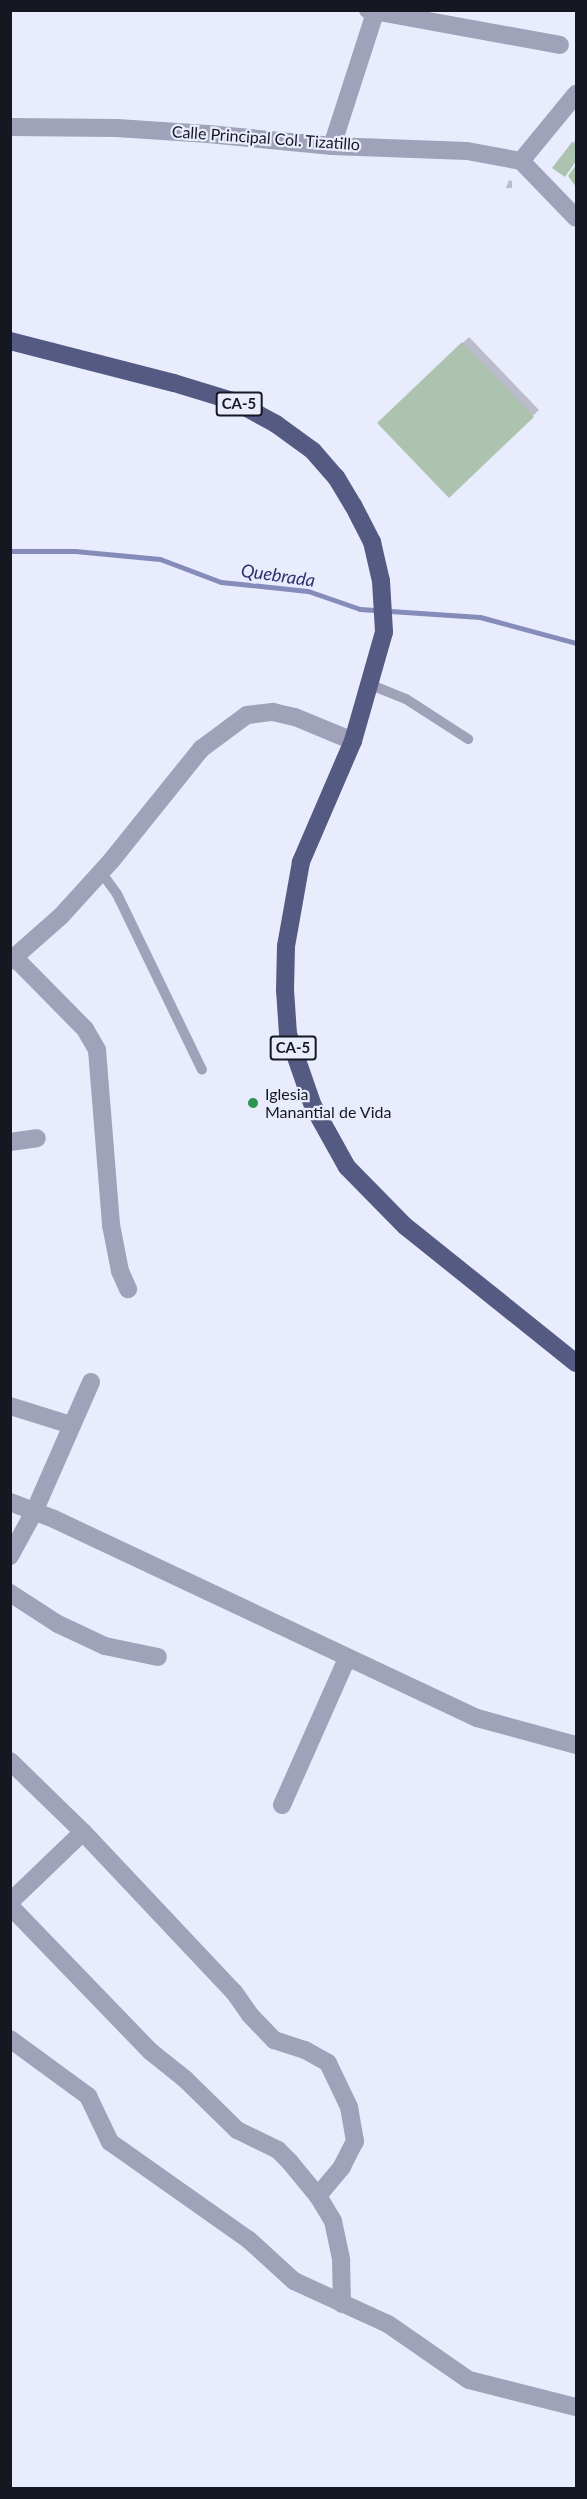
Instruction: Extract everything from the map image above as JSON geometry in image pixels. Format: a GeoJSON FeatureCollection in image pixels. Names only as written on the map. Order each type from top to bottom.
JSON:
{"type":"FeatureCollection","features":[{"type":"Feature","properties":{"kind":"highway","name":"CA-5"},"geometry":{"type":"LineString","coordinates":[[10,341],[195,389],[236,402],[276,424],[313,451],[336,477],[372,542],[381,581],[384,632],[371,685],[353,741],[301,862],[286,945],[285,990],[288,1034],[309,1095],[347,1167],[405,1226],[576,1363]]}},
{"type":"Feature","properties":{"kind":"street"},"geometry":{"type":"LineString","coordinates":[[368,10],[560,45]]}},
{"type":"Feature","properties":{"kind":"street"},"geometry":{"type":"LineString","coordinates":[[332,146],[375,11]]}},
{"type":"Feature","properties":{"kind":"street"},"geometry":{"type":"LineString","coordinates":[[576,94],[521,161],[576,218]]}},
{"type":"Feature","properties":{"kind":"street","name":"Calle Principal Col. Tizatillo"},"geometry":{"type":"LineString","coordinates":[[10,127],[117,128],[332,146],[467,151],[521,161]]}},
{"type":"Feature","properties":{"kind":"street"},"geometry":{"type":"LineString","coordinates":[[128,1289],[120,1271],[111,1225],[97,1050],[85,1029],[13,959],[61,916],[101,872],[201,749],[247,715],[273,712],[295,717],[353,741]]}},
{"type":"Feature","properties":{"kind":"street"},"geometry":{"type":"LineString","coordinates":[[10,1142],[37,1138]]}},
{"type":"Feature","properties":{"kind":"street"},"geometry":{"type":"LineString","coordinates":[[10,1556],[34,1512],[92,1382]]}},
{"type":"Feature","properties":{"kind":"street"},"geometry":{"type":"LineString","coordinates":[[10,1406],[71,1425]]}},
{"type":"Feature","properties":{"kind":"street"},"geometry":{"type":"LineString","coordinates":[[10,1502],[477,1718],[576,1744]]}},
{"type":"Feature","properties":{"kind":"street"},"geometry":{"type":"LineString","coordinates":[[10,1593],[58,1624],[105,1646],[158,1657]]}},
{"type":"Feature","properties":{"kind":"street"},"geometry":{"type":"LineString","coordinates":[[282,1805],[347,1658]]}},
{"type":"Feature","properties":{"kind":"street"},"geometry":{"type":"LineString","coordinates":[[10,1761],[83,1832],[234,1992],[250,2015],[274,2040],[305,2050],[328,2063],[349,2107],[355,2141],[342,2167],[318,2196]]}},
{"type":"Feature","properties":{"kind":"street"},"geometry":{"type":"LineString","coordinates":[[83,1832],[10,1904],[150,2051],[185,2079],[237,2130],[278,2150],[318,2196],[333,2221],[341,2260],[342,2304]]}},
{"type":"Feature","properties":{"kind":"street"},"geometry":{"type":"LineString","coordinates":[[10,2039],[88,2096],[110,2142],[249,2240],[294,2281],[388,2324],[469,2380],[576,2407]]}},
{"type":"Feature","properties":{"kind":"lane"},"geometry":{"type":"LineString","coordinates":[[371,685],[406,699],[468,739]]}},
{"type":"Feature","properties":{"kind":"lane"},"geometry":{"type":"LineString","coordinates":[[101,872],[117,894],[202,1070]]}},
{"type":"Feature","properties":{"kind":"building"},"geometry":{"type":"Polygon","coordinates":[[[572,142],[576,145],[576,161],[565,177],[552,168],[572,142]]]}},
{"type":"Feature","properties":{"kind":"building"},"geometry":{"type":"Polygon","coordinates":[[[576,165],[576,187],[568,176],[576,165]]]}},
{"type":"Feature","properties":{"kind":"building"},"geometry":{"type":"Polygon","coordinates":[[[462,342],[534,417],[449,498],[377,423],[462,342]]]}},
{"type":"Feature","properties":{"kind":"waterway","name":"Quebrada"},"geometry":{"type":"LineString","coordinates":[[10,551],[75,551],[160,559],[221,582],[308,591],[360,609],[480,617],[576,643]]}},
{"type":"Feature","properties":{"kind":"place","name":"Iglesia Manantial de Vida"},"geometry":{"type":"Point","coordinates":[253,1103]}}]}
